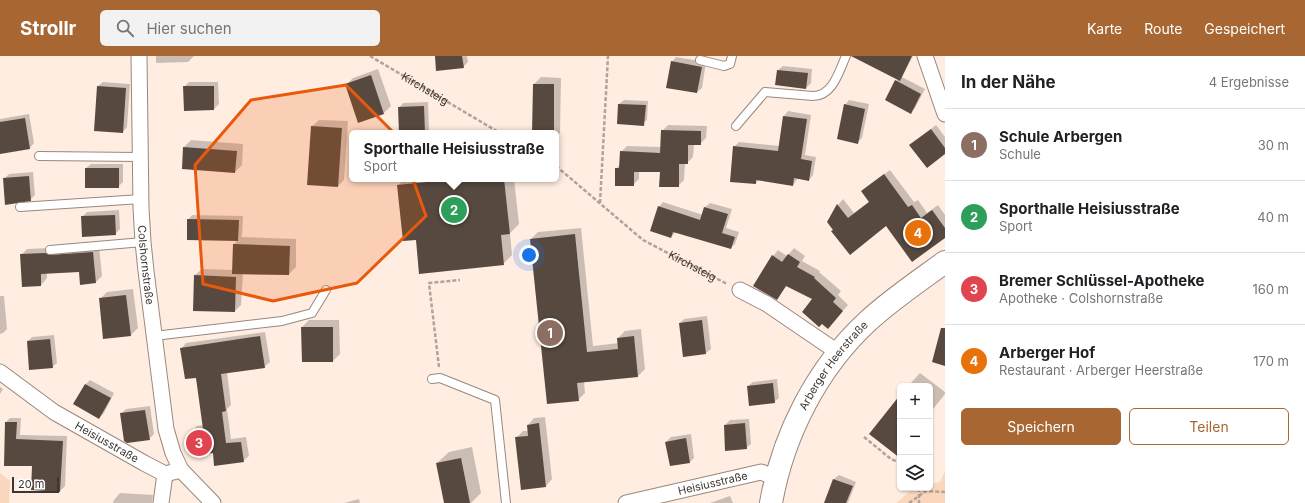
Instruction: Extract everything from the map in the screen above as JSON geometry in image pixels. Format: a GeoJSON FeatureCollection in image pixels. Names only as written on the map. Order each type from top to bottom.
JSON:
{"type":"FeatureCollection","features":[{"type":"Feature","properties":{"kind":"main road","name":"Arberger Heerstraße"},"geometry":{"type":"LineString","coordinates":[[771,503],[776,478],[784,451],[801,412],[818,381],[839,353],[867,322],[899,295],[945,262]]}},
{"type":"Feature","properties":{"kind":"street","name":"Colshornstraße"},"geometry":{"type":"LineString","coordinates":[[139,56],[143,242],[166,429],[173,453],[181,470]]}},
{"type":"Feature","properties":{"kind":"street"},"geometry":{"type":"LineString","coordinates":[[925,56],[945,114]]}},
{"type":"Feature","properties":{"kind":"street"},"geometry":{"type":"LineString","coordinates":[[740,290],[767,304],[839,353]]}},
{"type":"Feature","properties":{"kind":"street","name":"Heisiusstraße"},"geometry":{"type":"LineString","coordinates":[[0,372],[54,412],[165,474]]}},
{"type":"Feature","properties":{"kind":"street"},"geometry":{"type":"LineString","coordinates":[[161,503],[165,474],[181,470],[213,503]]}},
{"type":"Feature","properties":{"kind":"street","name":"Heisiusstraße"},"geometry":{"type":"LineString","coordinates":[[626,503],[761,472],[776,478]]}},
{"type":"Feature","properties":{"kind":"lane"},"geometry":{"type":"LineString","coordinates":[[700,60],[724,66],[730,64],[732,56]]}},
{"type":"Feature","properties":{"kind":"lane"},"geometry":{"type":"LineString","coordinates":[[736,126],[765,92],[813,96],[824,94],[834,83],[846,56]]}},
{"type":"Feature","properties":{"kind":"lane"},"geometry":{"type":"LineString","coordinates":[[39,156],[140,157]]}},
{"type":"Feature","properties":{"kind":"lane"},"geometry":{"type":"LineString","coordinates":[[20,207],[141,199]]}},
{"type":"Feature","properties":{"kind":"lane"},"geometry":{"type":"LineString","coordinates":[[50,250],[143,242]]}},
{"type":"Feature","properties":{"kind":"lane"},"geometry":{"type":"LineString","coordinates":[[154,336],[282,321],[312,314],[326,290]]}},
{"type":"Feature","properties":{"kind":"lane"},"geometry":{"type":"LineString","coordinates":[[436,378],[495,400],[506,503]]}},
{"type":"Feature","properties":{"kind":"path","name":"Kirchsteig"},"geometry":{"type":"LineString","coordinates":[[370,56],[495,130]]}},
{"type":"Feature","properties":{"kind":"path"},"geometry":{"type":"LineString","coordinates":[[600,203],[608,56]]}},
{"type":"Feature","properties":{"kind":"path","name":"Kirchsteig"},"geometry":{"type":"LineString","coordinates":[[559,169],[643,240],[740,290]]}},
{"type":"Feature","properties":{"kind":"path"},"geometry":{"type":"LineString","coordinates":[[436,378],[428,283],[460,280]]}},
{"type":"Feature","properties":{"kind":"path"},"geometry":{"type":"LineString","coordinates":[[864,437],[891,459],[897,462]]}},
{"type":"Feature","properties":{"kind":"path"},"geometry":{"type":"LineString","coordinates":[[919,491],[919,503]]}},
{"type":"Feature","properties":{"kind":"path"},"geometry":{"type":"LineString","coordinates":[[909,503],[926,492],[945,492]]}},
{"type":"Feature","properties":{"kind":"highlighted area"},"geometry":{"type":"Polygon","coordinates":[[[346,85],[398,137],[426,216],[357,283],[273,301],[203,284],[195,165],[251,100],[346,85]]]}},
{"type":"Feature","properties":{"kind":"shaded area"},"geometry":{"type":"Polygon","coordinates":[[[945,471],[945,503],[896,503],[910,491],[933,491],[933,483],[940,482],[945,471]]]}},
{"type":"Feature","properties":{"kind":"shaded area"},"geometry":{"type":"Polygon","coordinates":[[[0,473],[10,481],[9,503],[0,503],[0,473]]]}},
{"type":"Feature","properties":{"kind":"building"},"geometry":{"type":"Polygon","coordinates":[[[435,56],[462,56],[464,68],[436,71],[435,56]]]}},
{"type":"Feature","properties":{"kind":"building"},"geometry":{"type":"Polygon","coordinates":[[[851,56],[912,56],[900,81],[851,56]]]}},
{"type":"Feature","properties":{"kind":"building"},"geometry":{"type":"Polygon","coordinates":[[[671,61],[702,67],[697,93],[666,88],[671,61]]]}},
{"type":"Feature","properties":{"kind":"building"},"geometry":{"type":"Polygon","coordinates":[[[777,70],[808,73],[806,89],[775,85],[777,70]]]}},
{"type":"Feature","properties":{"kind":"building"},"geometry":{"type":"Polygon","coordinates":[[[371,75],[384,114],[358,123],[345,84],[371,75]]]}},
{"type":"Feature","properties":{"kind":"building"},"geometry":{"type":"Polygon","coordinates":[[[895,80],[921,94],[911,114],[885,100],[895,80]]]}},
{"type":"Feature","properties":{"kind":"building"},"geometry":{"type":"Polygon","coordinates":[[[533,84],[554,84],[554,130],[532,130],[533,84]]]}},
{"type":"Feature","properties":{"kind":"building"},"geometry":{"type":"Polygon","coordinates":[[[97,86],[126,88],[123,133],[94,131],[97,86]]]}},
{"type":"Feature","properties":{"kind":"building"},"geometry":{"type":"Polygon","coordinates":[[[183,86],[214,86],[214,110],[184,111],[183,86]]]}},
{"type":"Feature","properties":{"kind":"building"},"geometry":{"type":"Polygon","coordinates":[[[618,104],[646,105],[644,126],[617,124],[618,104]]]}},
{"type":"Feature","properties":{"kind":"building"},"geometry":{"type":"Polygon","coordinates":[[[844,104],[865,109],[858,144],[837,139],[844,104]]]}},
{"type":"Feature","properties":{"kind":"building"},"geometry":{"type":"Polygon","coordinates":[[[424,106],[425,130],[399,130],[398,107],[424,106]]]}},
{"type":"Feature","properties":{"kind":"building"},"geometry":{"type":"Polygon","coordinates":[[[783,116],[807,119],[801,159],[812,161],[809,181],[794,178],[793,186],[756,180],[756,184],[730,182],[733,146],[778,151],[783,116]]]}},
{"type":"Feature","properties":{"kind":"building"},"geometry":{"type":"Polygon","coordinates":[[[25,118],[30,149],[0,154],[0,122],[25,118]]]}},
{"type":"Feature","properties":{"kind":"building"},"geometry":{"type":"Polygon","coordinates":[[[311,126],[342,128],[338,187],[307,185],[311,126]]]}},
{"type":"Feature","properties":{"kind":"building"},"geometry":{"type":"Polygon","coordinates":[[[931,129],[945,148],[945,154],[927,168],[909,145],[931,129]]]}},
{"type":"Feature","properties":{"kind":"building"},"geometry":{"type":"Polygon","coordinates":[[[661,130],[701,131],[701,145],[688,145],[688,164],[679,164],[679,187],[659,187],[660,172],[634,172],[634,186],[615,186],[615,168],[619,168],[620,151],[660,153],[661,130]]]}},
{"type":"Feature","properties":{"kind":"building"},"geometry":{"type":"Polygon","coordinates":[[[183,147],[237,151],[235,173],[182,169],[183,147]]]}},
{"type":"Feature","properties":{"kind":"building"},"geometry":{"type":"Polygon","coordinates":[[[85,168],[119,168],[119,188],[85,188],[85,168]]]}},
{"type":"Feature","properties":{"kind":"building"},"geometry":{"type":"Polygon","coordinates":[[[884,174],[908,207],[912,205],[921,218],[932,210],[945,228],[945,238],[912,262],[886,226],[850,255],[831,231],[833,230],[827,222],[837,204],[848,218],[869,202],[861,191],[884,174]]]}},
{"type":"Feature","properties":{"kind":"building"},"geometry":{"type":"Polygon","coordinates":[[[29,176],[31,201],[5,205],[3,178],[29,176]]]}},
{"type":"Feature","properties":{"kind":"building"},"geometry":{"type":"Polygon","coordinates":[[[427,182],[504,182],[510,234],[501,235],[504,265],[419,274],[416,240],[403,241],[397,185],[427,182]]]}},
{"type":"Feature","properties":{"kind":"building"},"geometry":{"type":"Polygon","coordinates":[[[658,206],[700,220],[704,207],[728,214],[722,233],[735,237],[731,249],[673,232],[671,238],[650,231],[658,206]]]}},
{"type":"Feature","properties":{"kind":"building"},"geometry":{"type":"Polygon","coordinates":[[[115,215],[116,235],[82,237],[81,216],[115,215]]]}},
{"type":"Feature","properties":{"kind":"building"},"geometry":{"type":"Polygon","coordinates":[[[187,219],[239,220],[238,241],[187,240],[187,219]]]}},
{"type":"Feature","properties":{"kind":"building"},"geometry":{"type":"Polygon","coordinates":[[[575,234],[587,352],[618,349],[617,338],[634,336],[638,377],[577,383],[579,401],[547,404],[530,239],[575,234]]]}},
{"type":"Feature","properties":{"kind":"building"},"geometry":{"type":"Polygon","coordinates":[[[233,244],[290,246],[289,275],[232,274],[233,244]]]}},
{"type":"Feature","properties":{"kind":"building"},"geometry":{"type":"Polygon","coordinates":[[[93,252],[96,283],[80,285],[79,272],[41,274],[41,286],[22,287],[20,254],[45,253],[50,255],[93,252]]]}},
{"type":"Feature","properties":{"kind":"building"},"geometry":{"type":"Polygon","coordinates":[[[788,254],[800,262],[797,267],[815,277],[814,278],[836,298],[833,302],[843,311],[828,329],[822,324],[819,327],[802,312],[812,299],[786,286],[777,300],[753,286],[772,255],[782,262],[788,254]]]}},
{"type":"Feature","properties":{"kind":"building"},"geometry":{"type":"Polygon","coordinates":[[[194,275],[236,277],[235,312],[193,311],[194,275]]]}},
{"type":"Feature","properties":{"kind":"building"},"geometry":{"type":"Polygon","coordinates":[[[126,295],[131,336],[103,339],[99,298],[126,295]]]}},
{"type":"Feature","properties":{"kind":"building"},"geometry":{"type":"Polygon","coordinates":[[[702,320],[706,354],[683,357],[679,323],[702,320]]]}},
{"type":"Feature","properties":{"kind":"building"},"geometry":{"type":"Polygon","coordinates":[[[301,327],[333,327],[333,362],[302,362],[301,327]]]}},
{"type":"Feature","properties":{"kind":"building"},"geometry":{"type":"Polygon","coordinates":[[[941,328],[945,328],[945,366],[932,362],[941,328]]]}},
{"type":"Feature","properties":{"kind":"building"},"geometry":{"type":"Polygon","coordinates":[[[260,336],[265,368],[221,374],[226,411],[222,412],[226,443],[241,442],[244,462],[214,466],[213,453],[194,456],[191,430],[203,429],[196,378],[185,379],[180,348],[260,336]]]}},
{"type":"Feature","properties":{"kind":"building"},"geometry":{"type":"Polygon","coordinates":[[[50,339],[53,368],[29,370],[27,341],[50,339]]]}},
{"type":"Feature","properties":{"kind":"building"},"geometry":{"type":"Polygon","coordinates":[[[773,383],[775,403],[749,406],[747,386],[773,383]]]}},
{"type":"Feature","properties":{"kind":"building"},"geometry":{"type":"Polygon","coordinates":[[[85,384],[111,398],[99,419],[73,404],[85,384]]]}},
{"type":"Feature","properties":{"kind":"building"},"geometry":{"type":"Polygon","coordinates":[[[897,399],[897,456],[869,434],[897,399]]]}},
{"type":"Feature","properties":{"kind":"building"},"geometry":{"type":"Polygon","coordinates":[[[145,410],[150,440],[127,443],[124,441],[120,413],[145,410]]]}},
{"type":"Feature","properties":{"kind":"building"},"geometry":{"type":"Polygon","coordinates":[[[5,422],[17,422],[16,439],[63,441],[60,492],[31,490],[32,466],[4,466],[5,422]]]}},
{"type":"Feature","properties":{"kind":"building"},"geometry":{"type":"Polygon","coordinates":[[[539,423],[546,487],[521,490],[515,437],[528,436],[527,425],[539,423]]]}},
{"type":"Feature","properties":{"kind":"building"},"geometry":{"type":"Polygon","coordinates":[[[745,423],[747,449],[725,451],[724,425],[745,423]]]}},
{"type":"Feature","properties":{"kind":"building"},"geometry":{"type":"Polygon","coordinates":[[[686,438],[690,463],[670,466],[665,442],[686,438]]]}},
{"type":"Feature","properties":{"kind":"building"},"geometry":{"type":"Polygon","coordinates":[[[461,458],[470,503],[444,503],[436,463],[461,458]]]}},
{"type":"Feature","properties":{"kind":"building"},"geometry":{"type":"Polygon","coordinates":[[[833,479],[853,486],[846,503],[824,503],[833,479]]]}},
{"type":"Feature","properties":{"kind":"place","name":"Sporthalle Heisiusstraße"},"geometry":{"type":"Point","coordinates":[454,210]}},
{"type":"Feature","properties":{"kind":"place","name":"Arberger Hof"},"geometry":{"type":"Point","coordinates":[918,233]}},
{"type":"Feature","properties":{"kind":"place","name":"Schule Arbergen"},"geometry":{"type":"Point","coordinates":[550,333]}},
{"type":"Feature","properties":{"kind":"place","name":"Bremer Schlüssel-Apotheke"},"geometry":{"type":"Point","coordinates":[199,443]}}]}
